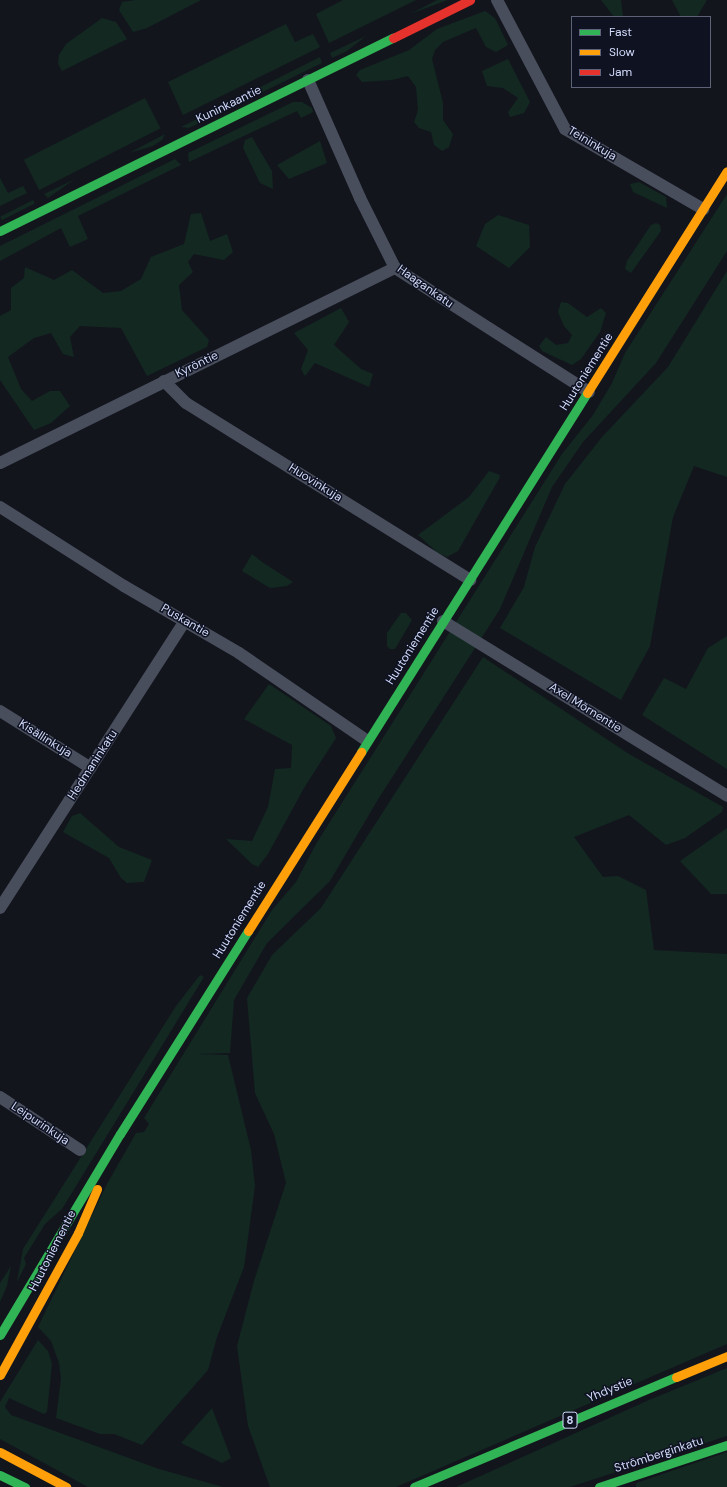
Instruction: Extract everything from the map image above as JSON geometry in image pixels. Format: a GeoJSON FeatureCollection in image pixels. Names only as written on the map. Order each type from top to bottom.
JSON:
{"type":"FeatureCollection","features":[{"type":"Feature","properties":{"kind":"main road","name":"Kuninkaantie"},"geometry":{"type":"LineString","coordinates":[[0,232],[470,0]]}},
{"type":"Feature","properties":{"kind":"main road","name":"Huutoniementie"},"geometry":{"type":"LineString","coordinates":[[0,1335],[120,1134],[366,740],[470,580],[727,171]]}},
{"type":"Feature","properties":{"kind":"main road","name":"Huutoniementie"},"geometry":{"type":"LineString","coordinates":[[0,1375],[78,1233],[120,1134]]}},
{"type":"Feature","properties":{"kind":"main road","name":"Yhdystie"},"geometry":{"type":"LineString","coordinates":[[414,1487],[727,1356]]}},
{"type":"Feature","properties":{"kind":"main road","name":"Strömberginkatu"},"geometry":{"type":"LineString","coordinates":[[600,1487],[727,1445]]}},
{"type":"Feature","properties":{"kind":"main road"},"geometry":{"type":"LineString","coordinates":[[0,1452],[66,1487]]}},
{"type":"Feature","properties":{"kind":"main road"},"geometry":{"type":"LineString","coordinates":[[0,1475],[25,1487]]}},
{"type":"Feature","properties":{"kind":"street","name":"Teininkuja"},"geometry":{"type":"LineString","coordinates":[[497,0],[564,129],[703,209]]}},
{"type":"Feature","properties":{"kind":"street","name":"Haagankatu"},"geometry":{"type":"LineString","coordinates":[[308,80],[360,198],[395,268],[589,392]]}},
{"type":"Feature","properties":{"kind":"street","name":"Kyröntie"},"geometry":{"type":"LineString","coordinates":[[0,463],[395,268]]}},
{"type":"Feature","properties":{"kind":"street","name":"Huovinkuja"},"geometry":{"type":"LineString","coordinates":[[164,381],[186,403],[470,580]]}},
{"type":"Feature","properties":{"kind":"street","name":"Puskantie"},"geometry":{"type":"LineString","coordinates":[[0,507],[124,586],[239,654],[366,740]]}},
{"type":"Feature","properties":{"kind":"street","name":"Hedmaninkatu"},"geometry":{"type":"LineString","coordinates":[[0,908],[185,621]]}},
{"type":"Feature","properties":{"kind":"street","name":"Axel Mörnentie"},"geometry":{"type":"LineString","coordinates":[[442,621],[727,796]]}},
{"type":"Feature","properties":{"kind":"street","name":"Kisällinkuja"},"geometry":{"type":"LineString","coordinates":[[0,710],[91,768]]}},
{"type":"Feature","properties":{"kind":"street","name":"Leipurinkuja"},"geometry":{"type":"LineString","coordinates":[[0,1097],[80,1150]]}},
{"type":"Feature","properties":{"kind":"green space"},"geometry":{"type":"Polygon","coordinates":[[[135,0],[201,0],[147,28],[133,32],[119,10],[122,2],[135,0]]]}},
{"type":"Feature","properties":{"kind":"green space"},"geometry":{"type":"Polygon","coordinates":[[[343,0],[416,0],[329,43],[316,14],[343,0]]]}},
{"type":"Feature","properties":{"kind":"green space"},"geometry":{"type":"Polygon","coordinates":[[[437,0],[448,0],[410,14],[437,0]]]}},
{"type":"Feature","properties":{"kind":"green space"},"geometry":{"type":"Polygon","coordinates":[[[601,0],[621,0],[623,16],[613,16],[601,0]]]}},
{"type":"Feature","properties":{"kind":"green space"},"geometry":{"type":"Polygon","coordinates":[[[672,0],[707,0],[698,16],[680,16],[672,0]]]}},
{"type":"Feature","properties":{"kind":"green space"},"geometry":{"type":"Polygon","coordinates":[[[485,11],[495,18],[508,45],[496,52],[486,47],[476,28],[443,42],[435,50],[432,59],[443,103],[443,120],[453,134],[449,147],[442,151],[434,145],[431,132],[419,128],[414,122],[418,110],[416,87],[408,76],[392,80],[362,82],[356,75],[360,70],[409,50],[437,29],[485,11]]]}},
{"type":"Feature","properties":{"kind":"green space"},"geometry":{"type":"Polygon","coordinates":[[[102,18],[116,22],[127,39],[62,71],[58,64],[59,55],[66,44],[102,18]]]}},
{"type":"Feature","properties":{"kind":"green space"},"geometry":{"type":"Polygon","coordinates":[[[286,24],[295,42],[313,34],[320,47],[183,115],[168,82],[286,24]]]}},
{"type":"Feature","properties":{"kind":"green space"},"geometry":{"type":"Polygon","coordinates":[[[366,36],[347,51],[332,58],[330,53],[366,36]]]}},
{"type":"Feature","properties":{"kind":"green space"},"geometry":{"type":"Polygon","coordinates":[[[320,57],[322,63],[189,128],[181,127],[320,57]]]}},
{"type":"Feature","properties":{"kind":"green space"},"geometry":{"type":"Polygon","coordinates":[[[508,59],[530,102],[524,113],[510,117],[508,112],[518,98],[503,88],[487,86],[482,71],[508,59]]]}},
{"type":"Feature","properties":{"kind":"green space"},"geometry":{"type":"Polygon","coordinates":[[[145,98],[160,128],[39,190],[24,160],[145,98]]]}},
{"type":"Feature","properties":{"kind":"green space"},"geometry":{"type":"Polygon","coordinates":[[[293,102],[302,102],[312,108],[313,112],[301,118],[297,111],[189,162],[188,153],[293,102]]]}},
{"type":"Feature","properties":{"kind":"green space"},"geometry":{"type":"Polygon","coordinates":[[[165,134],[162,140],[153,146],[129,153],[165,134]]]}},
{"type":"Feature","properties":{"kind":"green space"},"geometry":{"type":"Polygon","coordinates":[[[252,137],[272,171],[273,189],[260,183],[243,148],[245,140],[252,137]]]}},
{"type":"Feature","properties":{"kind":"green space"},"geometry":{"type":"Polygon","coordinates":[[[320,141],[327,163],[289,179],[277,165],[320,141]]]}},
{"type":"Feature","properties":{"kind":"green space"},"geometry":{"type":"Polygon","coordinates":[[[175,159],[181,165],[78,216],[88,239],[70,247],[61,228],[0,261],[0,246],[175,159]]]}},
{"type":"Feature","properties":{"kind":"green space"},"geometry":{"type":"Polygon","coordinates":[[[0,178],[8,193],[23,186],[27,193],[0,206],[0,178]]]}},
{"type":"Feature","properties":{"kind":"green space"},"geometry":{"type":"Polygon","coordinates":[[[75,179],[48,198],[44,194],[75,179]]]}},
{"type":"Feature","properties":{"kind":"green space"},"geometry":{"type":"Polygon","coordinates":[[[639,182],[666,197],[667,208],[633,192],[630,184],[639,182]]]}},
{"type":"Feature","properties":{"kind":"green space"},"geometry":{"type":"Polygon","coordinates":[[[727,194],[727,251],[656,363],[583,442],[552,487],[500,609],[377,801],[330,881],[267,943],[234,1000],[230,1053],[198,1054],[228,1055],[251,1150],[255,1186],[244,1267],[217,1337],[208,1370],[142,1445],[114,1434],[100,1434],[56,1418],[61,1379],[59,1363],[51,1341],[38,1327],[107,1184],[136,1133],[144,1132],[149,1124],[144,1118],[272,910],[296,882],[316,844],[562,454],[593,415],[612,383],[625,353],[727,194]]]}},
{"type":"Feature","properties":{"kind":"green space"},"geometry":{"type":"Polygon","coordinates":[[[33,200],[35,204],[2,220],[0,217],[33,200]]]}},
{"type":"Feature","properties":{"kind":"green space"},"geometry":{"type":"Polygon","coordinates":[[[201,213],[210,241],[227,234],[233,252],[224,260],[194,254],[188,262],[193,272],[179,285],[182,310],[209,340],[207,347],[147,376],[121,328],[80,326],[70,337],[74,357],[63,354],[51,333],[34,338],[8,357],[21,389],[32,401],[50,391],[60,391],[70,406],[51,423],[34,430],[0,380],[0,316],[11,310],[11,288],[24,278],[25,267],[54,280],[72,270],[103,293],[121,291],[141,279],[151,257],[184,244],[191,214],[201,213]]]}},
{"type":"Feature","properties":{"kind":"green space"},"geometry":{"type":"Polygon","coordinates":[[[498,215],[529,225],[530,247],[509,268],[476,246],[485,224],[498,215]]]}},
{"type":"Feature","properties":{"kind":"green space"},"geometry":{"type":"Polygon","coordinates":[[[656,223],[660,225],[661,231],[631,273],[625,269],[627,261],[651,225],[656,223]]]}},
{"type":"Feature","properties":{"kind":"green space"},"geometry":{"type":"Polygon","coordinates":[[[727,271],[727,477],[694,466],[673,517],[650,646],[621,700],[500,628],[524,587],[535,547],[565,484],[602,437],[668,367],[727,271]]]}},
{"type":"Feature","properties":{"kind":"green space"},"geometry":{"type":"Polygon","coordinates":[[[561,302],[568,303],[587,317],[601,308],[606,313],[600,332],[581,359],[572,365],[542,351],[539,346],[546,337],[556,345],[568,343],[572,335],[564,326],[558,312],[561,302]]]}},
{"type":"Feature","properties":{"kind":"green space"},"geometry":{"type":"Polygon","coordinates":[[[341,308],[349,322],[334,345],[361,369],[373,374],[369,387],[315,363],[305,376],[301,369],[308,350],[294,333],[341,308]]]}},
{"type":"Feature","properties":{"kind":"green space"},"geometry":{"type":"Polygon","coordinates":[[[489,471],[500,475],[499,479],[458,551],[447,557],[438,553],[418,535],[469,497],[489,471]]]}},
{"type":"Feature","properties":{"kind":"green space"},"geometry":{"type":"Polygon","coordinates":[[[252,554],[293,582],[287,586],[270,588],[242,571],[252,554]]]}},
{"type":"Feature","properties":{"kind":"green space"},"geometry":{"type":"Polygon","coordinates":[[[401,613],[406,613],[412,620],[395,649],[390,649],[387,646],[387,633],[401,613]]]}},
{"type":"Feature","properties":{"kind":"green space"},"geometry":{"type":"Polygon","coordinates":[[[727,636],[727,769],[642,715],[664,678],[686,689],[708,648],[727,636]]]}},
{"type":"Feature","properties":{"kind":"green space"},"geometry":{"type":"Polygon","coordinates":[[[483,657],[629,754],[723,807],[722,812],[685,838],[666,845],[629,815],[574,837],[603,877],[618,876],[646,890],[654,950],[727,954],[727,1344],[396,1487],[270,1487],[248,1426],[237,1346],[254,1281],[286,1183],[274,1134],[255,1093],[247,998],[272,955],[321,908],[483,657]]]}},
{"type":"Feature","properties":{"kind":"green space"},"geometry":{"type":"Polygon","coordinates":[[[269,684],[331,726],[336,738],[304,788],[268,854],[258,867],[252,864],[226,839],[252,841],[268,807],[275,769],[291,768],[292,745],[244,719],[269,684]]]}},
{"type":"Feature","properties":{"kind":"green space"},"geometry":{"type":"Polygon","coordinates":[[[80,813],[119,847],[152,860],[144,882],[127,883],[121,878],[109,858],[63,832],[72,816],[80,813]]]}},
{"type":"Feature","properties":{"kind":"green space"},"geometry":{"type":"Polygon","coordinates":[[[727,828],[727,894],[711,894],[680,861],[727,828]]]}},
{"type":"Feature","properties":{"kind":"green space"},"geometry":{"type":"Polygon","coordinates":[[[200,975],[204,977],[62,1209],[45,1224],[24,1258],[26,1264],[17,1282],[23,1249],[176,1006],[200,975]]]}},
{"type":"Feature","properties":{"kind":"green space"},"geometry":{"type":"Polygon","coordinates":[[[11,1266],[7,1286],[0,1302],[0,1283],[11,1266]]]}},
{"type":"Feature","properties":{"kind":"green space"},"geometry":{"type":"Polygon","coordinates":[[[38,1340],[48,1351],[52,1364],[47,1412],[44,1414],[9,1398],[5,1407],[11,1415],[159,1469],[223,1487],[88,1487],[0,1439],[0,1402],[38,1340]]]}},
{"type":"Feature","properties":{"kind":"green space"},"geometry":{"type":"Polygon","coordinates":[[[727,1368],[727,1436],[570,1487],[456,1487],[649,1400],[727,1368]]]}},
{"type":"Feature","properties":{"kind":"green space"},"geometry":{"type":"Polygon","coordinates":[[[212,1408],[231,1458],[222,1463],[181,1443],[212,1408]]]}},
{"type":"Feature","properties":{"kind":"green space"},"geometry":{"type":"Polygon","coordinates":[[[727,1452],[727,1487],[636,1487],[636,1483],[727,1452]]]}},
{"type":"Feature","properties":{"kind":"traffic: fast"},"geometry":{"type":"LineString","coordinates":[[0,231],[393,38]]}},
{"type":"Feature","properties":{"kind":"traffic: fast"},"geometry":{"type":"LineString","coordinates":[[361,752],[587,393]]}},
{"type":"Feature","properties":{"kind":"traffic: fast"},"geometry":{"type":"LineString","coordinates":[[0,1335],[120,1134],[248,931]]}},
{"type":"Feature","properties":{"kind":"traffic: fast"},"geometry":{"type":"LineString","coordinates":[[414,1487],[676,1377]]}},
{"type":"Feature","properties":{"kind":"traffic: fast"},"geometry":{"type":"LineString","coordinates":[[599,1487],[727,1445]]}},
{"type":"Feature","properties":{"kind":"traffic: fast"},"geometry":{"type":"LineString","coordinates":[[0,1475],[25,1487]]}},
{"type":"Feature","properties":{"kind":"traffic: slow"},"geometry":{"type":"LineString","coordinates":[[587,393],[727,171]]}},
{"type":"Feature","properties":{"kind":"traffic: slow"},"geometry":{"type":"LineString","coordinates":[[248,931],[361,752]]}},
{"type":"Feature","properties":{"kind":"traffic: slow"},"geometry":{"type":"LineString","coordinates":[[0,1375],[78,1233],[97,1189]]}},
{"type":"Feature","properties":{"kind":"traffic: slow"},"geometry":{"type":"LineString","coordinates":[[676,1377],[727,1356]]}},
{"type":"Feature","properties":{"kind":"traffic: slow"},"geometry":{"type":"LineString","coordinates":[[0,1452],[66,1487]]}},
{"type":"Feature","properties":{"kind":"traffic: jam"},"geometry":{"type":"LineString","coordinates":[[393,38],[470,0]]}}]}
